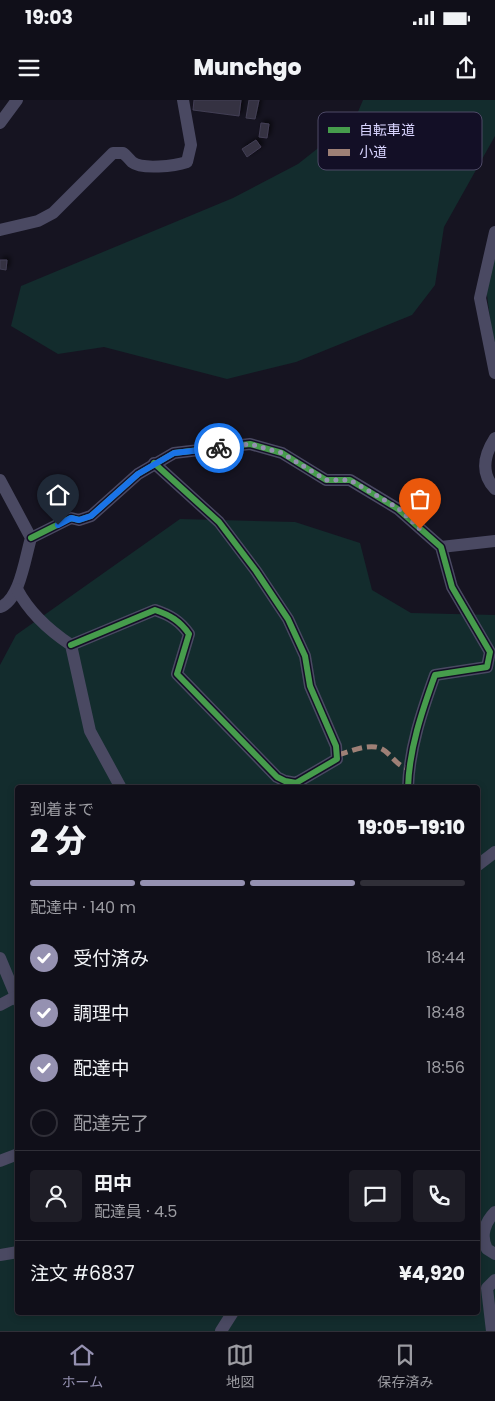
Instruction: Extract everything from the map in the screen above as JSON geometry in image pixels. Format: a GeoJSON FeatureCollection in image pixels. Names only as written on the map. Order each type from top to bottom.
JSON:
{"type":"FeatureCollection","features":[{"type":"Feature","properties":{"kind":"street"},"geometry":{"type":"LineString","coordinates":[[0,123],[17,100]]}},
{"type":"Feature","properties":{"kind":"street"},"geometry":{"type":"LineString","coordinates":[[0,230],[38,222],[52,213],[113,152],[124,153],[132,163],[140,165],[170,166],[187,162],[191,145],[183,100]]}},
{"type":"Feature","properties":{"kind":"street"},"geometry":{"type":"LineString","coordinates":[[495,232],[480,298],[495,373]]}},
{"type":"Feature","properties":{"kind":"street"},"geometry":{"type":"LineString","coordinates":[[495,438],[484,460],[488,482],[495,489]]}},
{"type":"Feature","properties":{"kind":"street"},"geometry":{"type":"LineString","coordinates":[[31,538],[71,518],[79,520],[91,516],[154,463],[174,453],[250,444],[274,451],[309,468],[326,480],[350,480],[398,508],[441,548],[452,587],[490,652],[487,667],[435,675],[422,713],[408,768],[408,785]]}},
{"type":"Feature","properties":{"kind":"street"},"geometry":{"type":"LineString","coordinates":[[71,645],[155,610],[165,613],[181,623],[189,634],[177,674],[278,777],[290,783],[296,783],[336,759],[336,746],[310,686],[304,656],[288,618],[219,522],[154,463]]}},
{"type":"Feature","properties":{"kind":"street"},"geometry":{"type":"LineString","coordinates":[[0,480],[31,538],[13,599],[0,607]]}},
{"type":"Feature","properties":{"kind":"street"},"geometry":{"type":"LineString","coordinates":[[441,548],[495,541]]}},
{"type":"Feature","properties":{"kind":"street"},"geometry":{"type":"LineString","coordinates":[[17,589],[27,606],[60,638],[71,645],[90,731],[119,785]]}},
{"type":"Feature","properties":{"kind":"street"},"geometry":{"type":"LineString","coordinates":[[480,863],[495,852]]}},
{"type":"Feature","properties":{"kind":"street"},"geometry":{"type":"LineString","coordinates":[[0,958],[15,996]]}},
{"type":"Feature","properties":{"kind":"street"},"geometry":{"type":"LineString","coordinates":[[0,1005],[15,999]]}},
{"type":"Feature","properties":{"kind":"street"},"geometry":{"type":"LineString","coordinates":[[0,1161],[15,1155]]}},
{"type":"Feature","properties":{"kind":"street"},"geometry":{"type":"LineString","coordinates":[[495,1212],[489,1218],[480,1238],[487,1249],[495,1254]]}},
{"type":"Feature","properties":{"kind":"street"},"geometry":{"type":"LineString","coordinates":[[0,1255],[15,1252]]}},
{"type":"Feature","properties":{"kind":"street"},"geometry":{"type":"LineString","coordinates":[[492,1331],[487,1288],[495,1280]]}},
{"type":"Feature","properties":{"kind":"street"},"geometry":{"type":"LineString","coordinates":[[221,1331],[231,1315]]}},
{"type":"Feature","properties":{"kind":"green space"},"geometry":{"type":"Polygon","coordinates":[[[363,100],[495,100],[495,136],[482,159],[482,112],[358,112],[363,100]]]}},
{"type":"Feature","properties":{"kind":"green space"},"geometry":{"type":"Polygon","coordinates":[[[318,148],[318,170],[476,170],[444,227],[435,285],[412,315],[296,362],[227,379],[104,347],[58,354],[11,326],[21,286],[233,198],[298,164],[318,148]]]}},
{"type":"Feature","properties":{"kind":"green space"},"geometry":{"type":"Polygon","coordinates":[[[495,250],[495,358],[486,287],[495,250]]]}},
{"type":"Feature","properties":{"kind":"green space"},"geometry":{"type":"Polygon","coordinates":[[[180,519],[295,522],[360,543],[372,590],[411,613],[495,615],[495,1331],[0,1331],[0,665],[16,635],[180,519]]]}},
{"type":"Feature","properties":{"kind":"building"},"geometry":{"type":"Polygon","coordinates":[[[194,100],[241,100],[239,116],[193,110],[194,100]]]}},
{"type":"Feature","properties":{"kind":"building"},"geometry":{"type":"Polygon","coordinates":[[[249,100],[259,100],[255,119],[246,118],[249,100]]]}},
{"type":"Feature","properties":{"kind":"building"},"geometry":{"type":"Polygon","coordinates":[[[261,123],[269,124],[267,138],[259,137],[261,123]]]}},
{"type":"Feature","properties":{"kind":"building"},"geometry":{"type":"Polygon","coordinates":[[[256,140],[261,147],[247,157],[242,149],[256,140]]]}},
{"type":"Feature","properties":{"kind":"building"},"geometry":{"type":"Polygon","coordinates":[[[0,260],[7,260],[6,270],[0,269],[0,260]]]}},
{"type":"Feature","properties":{"kind":"marked path"},"geometry":{"type":"LineString","coordinates":[[338,755],[362,748],[376,747],[385,751],[399,765],[408,768]]}},
{"type":"Feature","properties":{"kind":"cycle path"},"geometry":{"type":"LineString","coordinates":[[31,538],[71,518],[79,520],[91,516],[138,474],[174,453],[250,444],[282,453],[326,480],[350,480],[398,509],[441,547],[452,587],[490,652],[487,667],[435,675],[421,716],[411,759],[408,785]]}},
{"type":"Feature","properties":{"kind":"cycle path"},"geometry":{"type":"LineString","coordinates":[[71,645],[155,610],[165,614],[178,622],[189,634],[177,674],[277,777],[296,783],[337,759],[336,746],[310,686],[305,656],[288,619],[256,571],[219,522],[154,463]]}},
{"type":"Feature","properties":{"kind":"way so far"},"geometry":{"type":"LineString","coordinates":[[219,448],[250,444],[282,453],[326,480],[350,480],[398,508],[420,529]]}},
{"type":"Feature","properties":{"kind":"route"},"geometry":{"type":"LineString","coordinates":[[58,525],[71,518],[79,520],[91,516],[138,474],[174,453],[219,448]]}}]}
